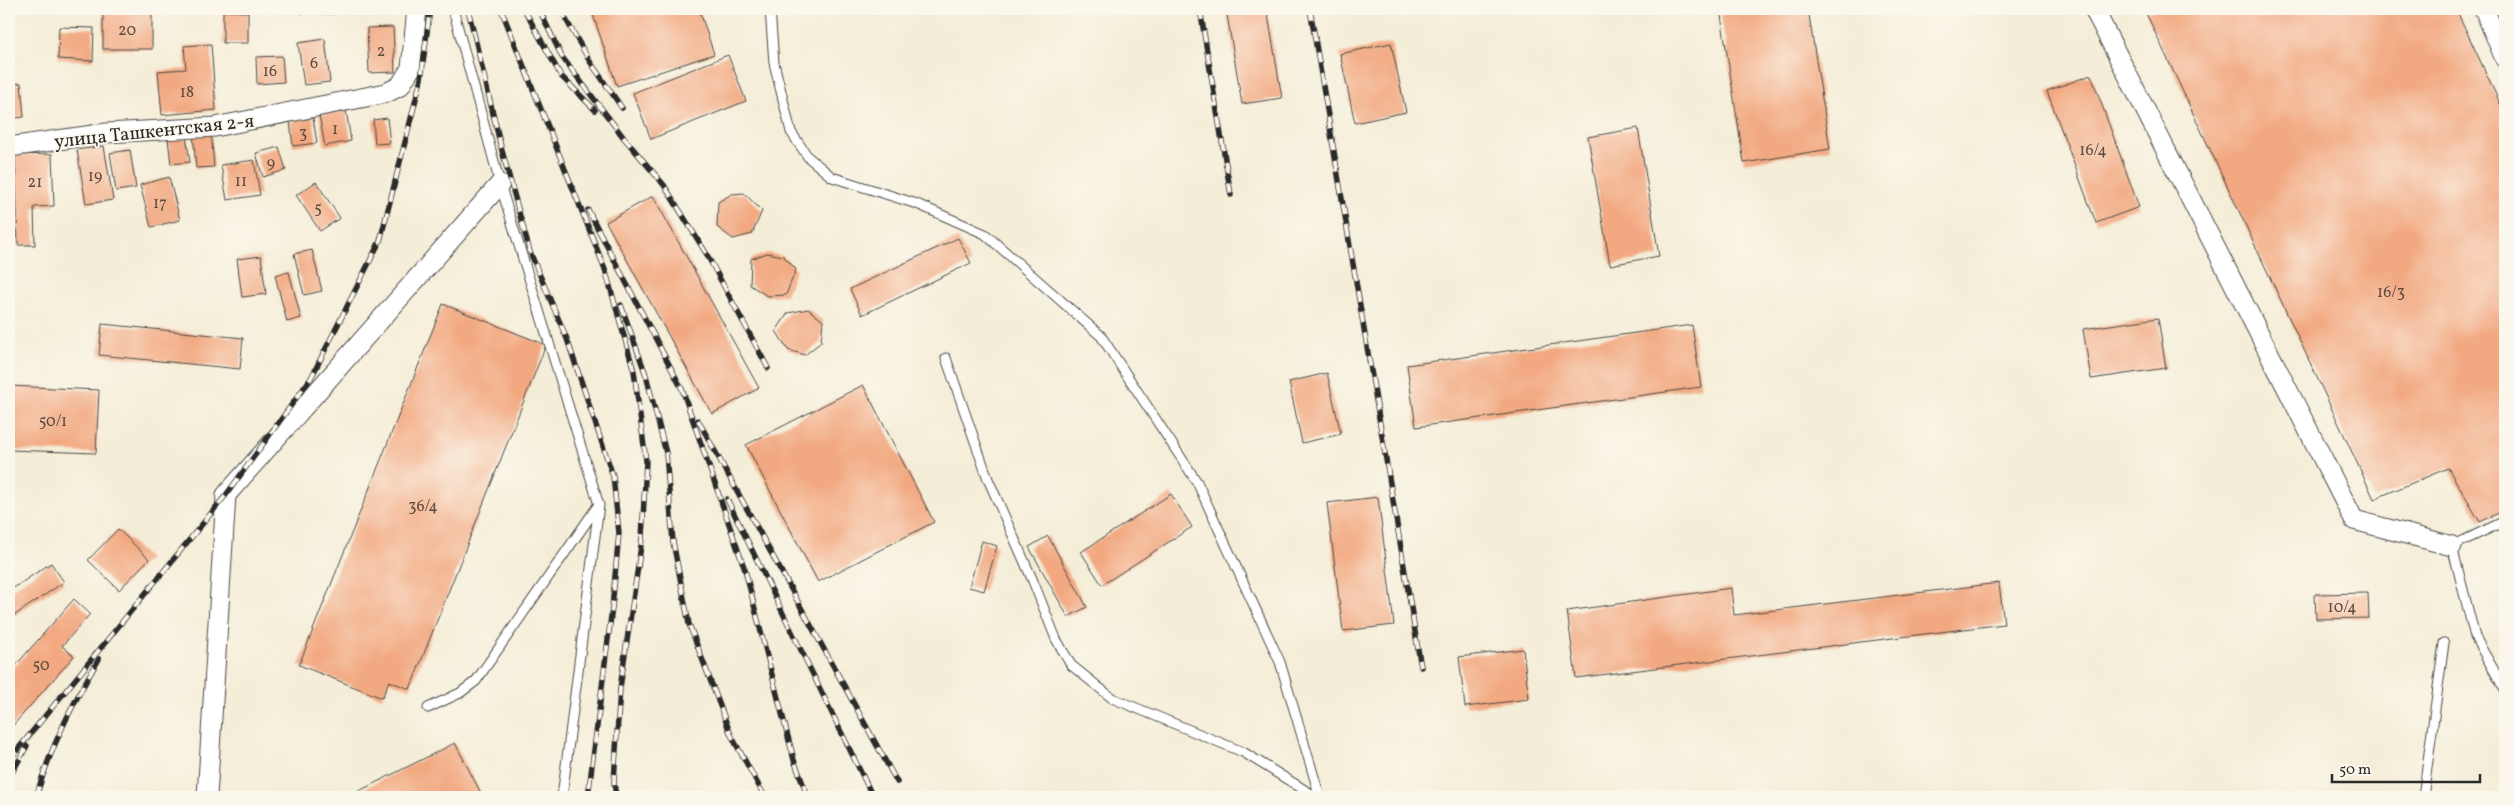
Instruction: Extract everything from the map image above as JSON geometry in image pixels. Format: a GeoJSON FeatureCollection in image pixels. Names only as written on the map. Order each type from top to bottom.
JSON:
{"type":"FeatureCollection","features":[{"type":"Feature","properties":{"kind":"street","name":"улица Ташкентская 2-я"},"geometry":{"type":"LineString","coordinates":[[9,147],[107,133],[215,127],[386,93],[400,86],[411,68],[417,9]]}},
{"type":"Feature","properties":{"kind":"street"},"geometry":{"type":"LineString","coordinates":[[2094,9],[2354,520],[2452,546]]}},
{"type":"Feature","properties":{"kind":"street"},"geometry":{"type":"LineString","coordinates":[[2484,9],[2505,59]]}},
{"type":"Feature","properties":{"kind":"street"},"geometry":{"type":"LineString","coordinates":[[207,797],[226,496],[500,184]]}},
{"type":"Feature","properties":{"kind":"lane"},"geometry":{"type":"LineString","coordinates":[[453,9],[500,184],[598,505],[562,797]]}},
{"type":"Feature","properties":{"kind":"lane"},"geometry":{"type":"LineString","coordinates":[[770,9],[774,63],[790,132],[808,157],[832,177],[917,204],[985,234],[1101,336],[1197,482],[1280,662],[1320,797]]}},
{"type":"Feature","properties":{"kind":"lane"},"geometry":{"type":"LineString","coordinates":[[946,358],[988,479],[1033,581],[1056,639],[1071,665],[1112,698],[1243,752],[1316,797]]}},
{"type":"Feature","properties":{"kind":"lane"},"geometry":{"type":"LineString","coordinates":[[428,708],[460,693],[476,681],[598,505]]}},
{"type":"Feature","properties":{"kind":"lane"},"geometry":{"type":"LineString","coordinates":[[2505,521],[2452,546],[2475,637],[2505,690]]}},
{"type":"Feature","properties":{"kind":"lane"},"geometry":{"type":"LineString","coordinates":[[2423,797],[2444,643]]}},
{"type":"Feature","properties":{"kind":"building"},"geometry":{"type":"Polygon","coordinates":[[[103,9],[152,9],[152,49],[103,49],[103,9]]]}},
{"type":"Feature","properties":{"kind":"building"},"geometry":{"type":"Polygon","coordinates":[[[301,9],[333,9],[333,14],[301,13],[301,9]]]}},
{"type":"Feature","properties":{"kind":"building"},"geometry":{"type":"Polygon","coordinates":[[[591,9],[699,9],[714,54],[617,86],[591,9]]]}},
{"type":"Feature","properties":{"kind":"building"},"geometry":{"type":"Polygon","coordinates":[[[1226,9],[1267,9],[1282,98],[1242,104],[1226,9]]]}},
{"type":"Feature","properties":{"kind":"building"},"geometry":{"type":"Polygon","coordinates":[[[1720,9],[1808,9],[1830,149],[1744,163],[1720,9]]]}},
{"type":"Feature","properties":{"kind":"building"},"geometry":{"type":"Polygon","coordinates":[[[2156,9],[2456,9],[2505,114],[2505,510],[2480,522],[2448,468],[2374,499],[2146,13],[2156,9]]]}},
{"type":"Feature","properties":{"kind":"building"},"geometry":{"type":"Polygon","coordinates":[[[223,11],[248,12],[248,43],[223,43],[223,11]]]}},
{"type":"Feature","properties":{"kind":"building"},"geometry":{"type":"Polygon","coordinates":[[[59,27],[94,28],[93,61],[58,59],[59,27]]]}},
{"type":"Feature","properties":{"kind":"building"},"geometry":{"type":"Polygon","coordinates":[[[393,27],[395,72],[369,73],[367,28],[393,27]]]}},
{"type":"Feature","properties":{"kind":"building"},"geometry":{"type":"Polygon","coordinates":[[[325,39],[330,82],[304,85],[298,43],[325,39]]]}},
{"type":"Feature","properties":{"kind":"building"},"geometry":{"type":"Polygon","coordinates":[[[1391,43],[1406,112],[1355,123],[1340,54],[1391,43]]]}},
{"type":"Feature","properties":{"kind":"building"},"geometry":{"type":"Polygon","coordinates":[[[211,44],[216,110],[162,115],[158,71],[186,69],[184,46],[211,44]]]}},
{"type":"Feature","properties":{"kind":"building"},"geometry":{"type":"Polygon","coordinates":[[[728,55],[746,101],[651,139],[633,93],[728,55]]]}},
{"type":"Feature","properties":{"kind":"building"},"geometry":{"type":"Polygon","coordinates":[[[282,56],[284,82],[257,84],[256,57],[282,56]]]}},
{"type":"Feature","properties":{"kind":"building"},"geometry":{"type":"Polygon","coordinates":[[[2091,75],[2139,207],[2096,223],[2047,91],[2091,75]]]}},
{"type":"Feature","properties":{"kind":"building"},"geometry":{"type":"Polygon","coordinates":[[[21,83],[24,117],[9,119],[9,84],[21,83]]]}},
{"type":"Feature","properties":{"kind":"building"},"geometry":{"type":"Polygon","coordinates":[[[346,110],[351,141],[325,146],[319,115],[346,110]]]}},
{"type":"Feature","properties":{"kind":"building"},"geometry":{"type":"Polygon","coordinates":[[[313,118],[317,143],[293,146],[290,121],[313,118]]]}},
{"type":"Feature","properties":{"kind":"building"},"geometry":{"type":"Polygon","coordinates":[[[387,118],[390,143],[375,144],[373,120],[387,118]]]}},
{"type":"Feature","properties":{"kind":"building"},"geometry":{"type":"Polygon","coordinates":[[[1638,128],[1659,256],[1610,265],[1588,137],[1638,128]]]}},
{"type":"Feature","properties":{"kind":"building"},"geometry":{"type":"Polygon","coordinates":[[[211,131],[214,167],[196,168],[193,133],[211,131]]]}},
{"type":"Feature","properties":{"kind":"building"},"geometry":{"type":"Polygon","coordinates":[[[186,136],[190,162],[171,164],[168,139],[186,136]]]}},
{"type":"Feature","properties":{"kind":"building"},"geometry":{"type":"Polygon","coordinates":[[[104,146],[113,200],[86,204],[77,150],[104,146]]]}},
{"type":"Feature","properties":{"kind":"building"},"geometry":{"type":"Polygon","coordinates":[[[279,147],[286,170],[263,177],[256,153],[279,147]]]}},
{"type":"Feature","properties":{"kind":"building"},"geometry":{"type":"Polygon","coordinates":[[[130,150],[136,188],[116,191],[110,153],[130,150]]]}},
{"type":"Feature","properties":{"kind":"building"},"geometry":{"type":"Polygon","coordinates":[[[52,154],[54,206],[34,207],[35,245],[18,245],[15,155],[52,154]]]}},
{"type":"Feature","properties":{"kind":"building"},"geometry":{"type":"Polygon","coordinates":[[[254,160],[260,195],[227,200],[221,165],[254,160]]]}},
{"type":"Feature","properties":{"kind":"building"},"geometry":{"type":"Polygon","coordinates":[[[169,177],[180,220],[151,227],[140,185],[169,177]]]}},
{"type":"Feature","properties":{"kind":"building"},"geometry":{"type":"Polygon","coordinates":[[[316,182],[340,218],[320,231],[296,195],[316,182]]]}},
{"type":"Feature","properties":{"kind":"building"},"geometry":{"type":"Polygon","coordinates":[[[744,193],[762,211],[752,234],[733,239],[717,227],[718,202],[732,194],[744,193]]]}},
{"type":"Feature","properties":{"kind":"building"},"geometry":{"type":"Polygon","coordinates":[[[653,196],[759,388],[712,414],[606,222],[653,196]]]}},
{"type":"Feature","properties":{"kind":"building"},"geometry":{"type":"Polygon","coordinates":[[[958,238],[971,263],[862,315],[850,289],[958,238]]]}},
{"type":"Feature","properties":{"kind":"building"},"geometry":{"type":"Polygon","coordinates":[[[312,250],[322,291],[304,295],[294,254],[312,250]]]}},
{"type":"Feature","properties":{"kind":"building"},"geometry":{"type":"Polygon","coordinates":[[[767,253],[783,256],[796,269],[786,295],[767,296],[750,285],[751,259],[767,253]]]}},
{"type":"Feature","properties":{"kind":"building"},"geometry":{"type":"Polygon","coordinates":[[[261,256],[266,294],[242,297],[237,259],[261,256]]]}},
{"type":"Feature","properties":{"kind":"building"},"geometry":{"type":"Polygon","coordinates":[[[289,272],[301,318],[287,322],[275,275],[289,272]]]}},
{"type":"Feature","properties":{"kind":"building"},"geometry":{"type":"Polygon","coordinates":[[[443,304],[546,345],[410,689],[389,681],[382,698],[299,665],[443,304]]]}},
{"type":"Feature","properties":{"kind":"building"},"geometry":{"type":"Polygon","coordinates":[[[808,309],[823,321],[821,342],[805,355],[788,350],[776,331],[788,313],[808,309]]]}},
{"type":"Feature","properties":{"kind":"building"},"geometry":{"type":"Polygon","coordinates":[[[2158,318],[2166,368],[2091,379],[2083,329],[2158,318]]]}},
{"type":"Feature","properties":{"kind":"building"},"geometry":{"type":"Polygon","coordinates":[[[102,324],[243,338],[240,369],[99,355],[102,324]]]}},
{"type":"Feature","properties":{"kind":"building"},"geometry":{"type":"Polygon","coordinates":[[[1692,325],[1701,387],[1416,427],[1407,365],[1692,325]]]}},
{"type":"Feature","properties":{"kind":"building"},"geometry":{"type":"Polygon","coordinates":[[[1327,373],[1341,434],[1302,443],[1289,382],[1327,373]]]}},
{"type":"Feature","properties":{"kind":"building"},"geometry":{"type":"Polygon","coordinates":[[[863,385],[934,522],[818,582],[746,445],[863,385]]]}},
{"type":"Feature","properties":{"kind":"building"},"geometry":{"type":"Polygon","coordinates":[[[9,386],[99,390],[96,453],[9,450],[9,386]]]}},
{"type":"Feature","properties":{"kind":"building"},"geometry":{"type":"Polygon","coordinates":[[[1171,494],[1192,527],[1102,585],[1081,552],[1171,494]]]}},
{"type":"Feature","properties":{"kind":"building"},"geometry":{"type":"Polygon","coordinates":[[[1378,497],[1394,625],[1343,631],[1327,503],[1378,497]]]}},
{"type":"Feature","properties":{"kind":"building"},"geometry":{"type":"Polygon","coordinates":[[[118,529],[149,559],[119,590],[88,560],[118,529]]]}},
{"type":"Feature","properties":{"kind":"building"},"geometry":{"type":"Polygon","coordinates":[[[1048,536],[1087,607],[1068,617],[1029,547],[1048,536]]]}},
{"type":"Feature","properties":{"kind":"building"},"geometry":{"type":"Polygon","coordinates":[[[982,541],[997,546],[984,591],[969,587],[982,541]]]}},
{"type":"Feature","properties":{"kind":"building"},"geometry":{"type":"Polygon","coordinates":[[[51,563],[64,582],[9,619],[9,591],[51,563]]]}},
{"type":"Feature","properties":{"kind":"building"},"geometry":{"type":"Polygon","coordinates":[[[1999,583],[2004,624],[1576,678],[1567,611],[1731,588],[1734,615],[1999,583]]]}},
{"type":"Feature","properties":{"kind":"building"},"geometry":{"type":"Polygon","coordinates":[[[2368,593],[2369,618],[2316,619],[2315,594],[2368,593]]]}},
{"type":"Feature","properties":{"kind":"building"},"geometry":{"type":"Polygon","coordinates":[[[74,599],[90,614],[62,646],[74,656],[9,730],[9,673],[74,599]]]}},
{"type":"Feature","properties":{"kind":"building"},"geometry":{"type":"Polygon","coordinates":[[[1523,649],[1529,699],[1465,707],[1459,657],[1523,649]]]}},
{"type":"Feature","properties":{"kind":"building"},"geometry":{"type":"Polygon","coordinates":[[[455,743],[483,797],[355,797],[353,794],[455,743]]]}},
{"type":"Feature","properties":{"kind":"railway"},"geometry":{"type":"LineString","coordinates":[[9,760],[226,495],[311,378],[380,241],[421,79],[430,9]]}},
{"type":"Feature","properties":{"kind":"railway"},"geometry":{"type":"LineString","coordinates":[[468,9],[501,147],[530,252],[567,339],[613,476],[619,533],[612,608],[588,797]]}},
{"type":"Feature","properties":{"kind":"railway"},"geometry":{"type":"LineString","coordinates":[[501,9],[605,269],[634,371],[646,461],[642,539],[620,688],[614,782],[616,797]]}},
{"type":"Feature","properties":{"kind":"railway"},"geometry":{"type":"LineString","coordinates":[[524,9],[561,76],[595,110]]}},
{"type":"Feature","properties":{"kind":"railway"},"geometry":{"type":"LineString","coordinates":[[539,9],[562,57],[624,138],[664,185],[706,253],[768,368]]}},
{"type":"Feature","properties":{"kind":"railway"},"geometry":{"type":"LineString","coordinates":[[560,9],[589,60],[622,108]]}},
{"type":"Feature","properties":{"kind":"railway"},"geometry":{"type":"LineString","coordinates":[[1200,9],[1231,195]]}},
{"type":"Feature","properties":{"kind":"railway"},"geometry":{"type":"LineString","coordinates":[[1310,9],[1421,667]]}},
{"type":"Feature","properties":{"kind":"railway"},"geometry":{"type":"LineString","coordinates":[[588,210],[682,389],[745,570],[794,760],[808,797]]}},
{"type":"Feature","properties":{"kind":"railway"},"geometry":{"type":"LineString","coordinates":[[621,305],[646,375],[666,453],[673,542],[689,624],[731,735],[765,797]]}},
{"type":"Feature","properties":{"kind":"railway"},"geometry":{"type":"LineString","coordinates":[[698,420],[897,782]]}},
{"type":"Feature","properties":{"kind":"railway"},"geometry":{"type":"LineString","coordinates":[[727,499],[873,797]]}},
{"type":"Feature","properties":{"kind":"railway"},"geometry":{"type":"LineString","coordinates":[[36,797],[48,761],[63,726],[99,659]]}},
{"type":"Feature","properties":{"kind":"railway"},"geometry":{"type":"LineString","coordinates":[[9,778],[27,746]]}}]}
